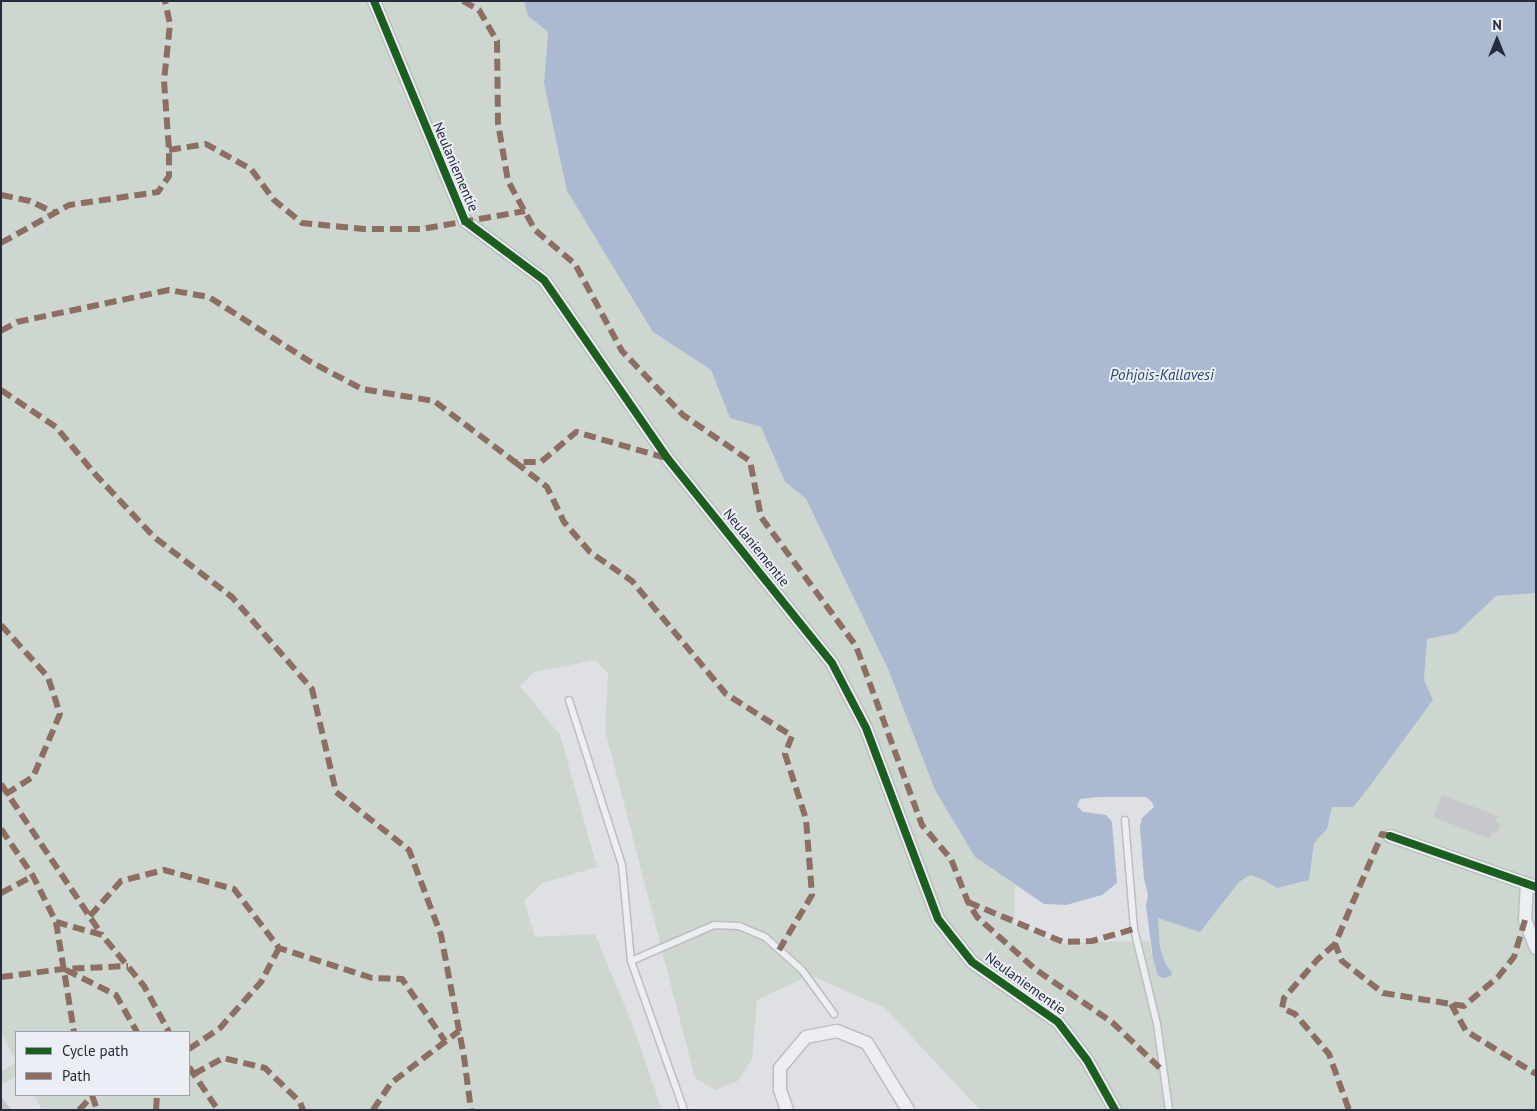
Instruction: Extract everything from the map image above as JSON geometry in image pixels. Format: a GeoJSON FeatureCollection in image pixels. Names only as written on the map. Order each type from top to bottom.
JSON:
{"type":"FeatureCollection","features":[{"type":"Feature","properties":{"kind":"street","name":"Neulaniementie"},"geometry":{"type":"LineString","coordinates":[[374,1],[464,221],[544,280],[668,459],[832,663],[866,728],[938,920],[972,962],[1058,1022],[1087,1060],[1115,1110]]}},
{"type":"Feature","properties":{"kind":"street"},"geometry":{"type":"LineString","coordinates":[[1390,836],[1531,885],[1525,920],[1536,948]]}},
{"type":"Feature","properties":{"kind":"street"},"geometry":{"type":"LineString","coordinates":[[787,1110],[780,1090],[780,1068],[806,1038],[837,1031],[867,1043],[908,1110]]}},
{"type":"Feature","properties":{"kind":"lane"},"geometry":{"type":"LineString","coordinates":[[570,700],[622,865],[631,961],[684,1110]]}},
{"type":"Feature","properties":{"kind":"lane"},"geometry":{"type":"LineString","coordinates":[[1125,820],[1134,929],[1157,1024],[1169,1110]]}},
{"type":"Feature","properties":{"kind":"lane"},"geometry":{"type":"LineString","coordinates":[[631,961],[714,925],[740,926],[765,937],[802,970],[834,1014]]}},
{"type":"Feature","properties":{"kind":"shaded area"},"geometry":{"type":"Polygon","coordinates":[[[1,1],[524,1],[528,16],[548,32],[544,83],[653,332],[711,370],[730,418],[761,427],[785,482],[806,499],[888,669],[935,790],[975,857],[1015,885],[1014,924],[1057,943],[1149,941],[1153,959],[1172,972],[1166,965],[1160,947],[1158,918],[1327,829],[1332,807],[1353,806],[1367,790],[1433,700],[1424,680],[1427,639],[1457,633],[1496,596],[1536,593],[1536,1110],[980,1110],[885,1008],[810,975],[757,1000],[752,1059],[738,1081],[715,1090],[695,1078],[605,730],[608,673],[595,660],[534,672],[520,686],[560,735],[597,867],[542,883],[524,901],[535,937],[595,934],[633,1026],[662,1110],[42,1110],[35,1096],[190,1096],[190,1031],[15,1031],[15,1059],[1,1033],[1,1]]]}},
{"type":"Feature","properties":{"kind":"shaded area"},"geometry":{"type":"Polygon","coordinates":[[[15,1064],[15,1078],[1,1085],[1,1071],[15,1064]]]}},
{"type":"Feature","properties":{"kind":"water","name":"Pohjois-Kallavesi"},"geometry":{"type":"Polygon","coordinates":[[[524,1],[1536,1],[1536,593],[1496,596],[1457,633],[1427,639],[1424,680],[1433,700],[1353,807],[1332,807],[1327,829],[1314,843],[1309,880],[1277,888],[1262,879],[1250,875],[1239,882],[1200,932],[1158,918],[1160,947],[1166,965],[1172,972],[1171,976],[1164,978],[1158,976],[1153,959],[1146,906],[1148,894],[1144,879],[1140,827],[1142,818],[1154,807],[1152,802],[1146,797],[1080,799],[1077,806],[1083,812],[1106,815],[1112,822],[1117,883],[1102,895],[1066,905],[1044,904],[975,857],[935,790],[888,669],[806,499],[785,482],[761,427],[730,418],[711,370],[653,332],[567,191],[544,83],[548,32],[528,16],[524,1]]]}},
{"type":"Feature","properties":{"kind":"building"},"geometry":{"type":"Polygon","coordinates":[[[1442,795],[1498,816],[1495,822],[1500,824],[1497,833],[1492,832],[1490,839],[1433,817],[1442,795]]]}},
{"type":"Feature","properties":{"kind":"building"},"geometry":{"type":"Polygon","coordinates":[[[1,1097],[12,1110],[1,1110],[1,1097]]]}},
{"type":"Feature","properties":{"kind":"marked path"},"geometry":{"type":"LineString","coordinates":[[1,243],[69,205],[158,192],[169,176],[164,81],[170,24],[165,1]]}},
{"type":"Feature","properties":{"kind":"marked path"},"geometry":{"type":"LineString","coordinates":[[463,1],[479,10],[497,41],[498,123],[508,181],[535,230],[575,264],[622,351],[683,415],[750,461],[761,517],[856,646],[922,825],[951,859],[968,902],[977,917],[1035,969],[1113,1023],[1163,1071]]}},
{"type":"Feature","properties":{"kind":"marked path"},"geometry":{"type":"LineString","coordinates":[[169,150],[206,144],[251,169],[274,200],[302,223],[364,229],[422,229],[525,211]]}},
{"type":"Feature","properties":{"kind":"marked path"},"geometry":{"type":"LineString","coordinates":[[1,195],[30,201],[55,213]]}},
{"type":"Feature","properties":{"kind":"marked path"},"geometry":{"type":"LineString","coordinates":[[1,331],[17,322],[169,290],[209,297],[309,361],[362,389],[434,401],[515,462],[541,462],[576,432],[666,458]]}},
{"type":"Feature","properties":{"kind":"marked path"},"geometry":{"type":"LineString","coordinates":[[1,390],[56,427],[95,474],[154,537],[232,597],[312,689],[336,792],[409,850],[441,935],[464,1057],[471,1110]]}},
{"type":"Feature","properties":{"kind":"marked path"},"geometry":{"type":"LineString","coordinates":[[515,462],[547,487],[564,522],[590,552],[632,581],[726,694],[792,736],[785,754],[806,819],[812,895],[779,950]]}},
{"type":"Feature","properties":{"kind":"marked path"},"geometry":{"type":"LineString","coordinates":[[1,625],[48,677],[60,714],[33,777],[1,797]]}},
{"type":"Feature","properties":{"kind":"marked path"},"geometry":{"type":"LineString","coordinates":[[1,784],[102,935]]}},
{"type":"Feature","properties":{"kind":"marked path"},"geometry":{"type":"LineString","coordinates":[[1,829],[33,876],[56,922],[102,935],[144,986],[168,1031]]}},
{"type":"Feature","properties":{"kind":"marked path"},"geometry":{"type":"LineString","coordinates":[[1390,836],[1382,834],[1335,944],[1342,961],[1383,993],[1464,1006],[1498,977],[1514,957],[1525,920]]}},
{"type":"Feature","properties":{"kind":"marked path"},"geometry":{"type":"LineString","coordinates":[[90,916],[121,881],[164,870],[234,889],[279,948],[372,978],[402,979],[445,1041]]}},
{"type":"Feature","properties":{"kind":"marked path"},"geometry":{"type":"LineString","coordinates":[[1,893],[33,876]]}},
{"type":"Feature","properties":{"kind":"marked path"},"geometry":{"type":"LineString","coordinates":[[968,902],[1063,942],[1092,941],[1134,929]]}},
{"type":"Feature","properties":{"kind":"marked path"},"geometry":{"type":"LineString","coordinates":[[56,922],[74,1031]]}},
{"type":"Feature","properties":{"kind":"marked path"},"geometry":{"type":"LineString","coordinates":[[1335,944],[1318,959],[1284,998],[1282,1008],[1295,1014],[1329,1054],[1349,1110]]}},
{"type":"Feature","properties":{"kind":"marked path"},"geometry":{"type":"LineString","coordinates":[[190,1048],[220,1028],[261,982],[279,948]]}},
{"type":"Feature","properties":{"kind":"marked path"},"geometry":{"type":"LineString","coordinates":[[1,977],[63,969],[128,966]]}},
{"type":"Feature","properties":{"kind":"marked path"},"geometry":{"type":"LineString","coordinates":[[66,970],[116,995],[136,1031]]}},
{"type":"Feature","properties":{"kind":"marked path"},"geometry":{"type":"LineString","coordinates":[[1451,1004],[1466,1031],[1536,1074]]}},
{"type":"Feature","properties":{"kind":"marked path"},"geometry":{"type":"LineString","coordinates":[[373,1110],[391,1083],[459,1031]]}},
{"type":"Feature","properties":{"kind":"marked path"},"geometry":{"type":"LineString","coordinates":[[194,1074],[223,1058],[265,1068],[300,1102],[303,1110]]}},
{"type":"Feature","properties":{"kind":"marked path"},"geometry":{"type":"LineString","coordinates":[[190,1068],[218,1110]]}},
{"type":"Feature","properties":{"kind":"marked path"},"geometry":{"type":"LineString","coordinates":[[92,1096],[97,1110]]}},
{"type":"Feature","properties":{"kind":"marked path"},"geometry":{"type":"LineString","coordinates":[[79,1110],[92,1096]]}},
{"type":"Feature","properties":{"kind":"marked path"},"geometry":{"type":"LineString","coordinates":[[156,1110],[157,1096]]}},
{"type":"Feature","properties":{"kind":"cycle path"},"geometry":{"type":"LineString","coordinates":[[374,1],[465,221],[544,280],[668,459],[832,663],[866,728],[938,919],[972,962],[1058,1022],[1087,1060],[1115,1110]]}},
{"type":"Feature","properties":{"kind":"cycle path"},"geometry":{"type":"LineString","coordinates":[[1390,836],[1536,887]]}}]}
